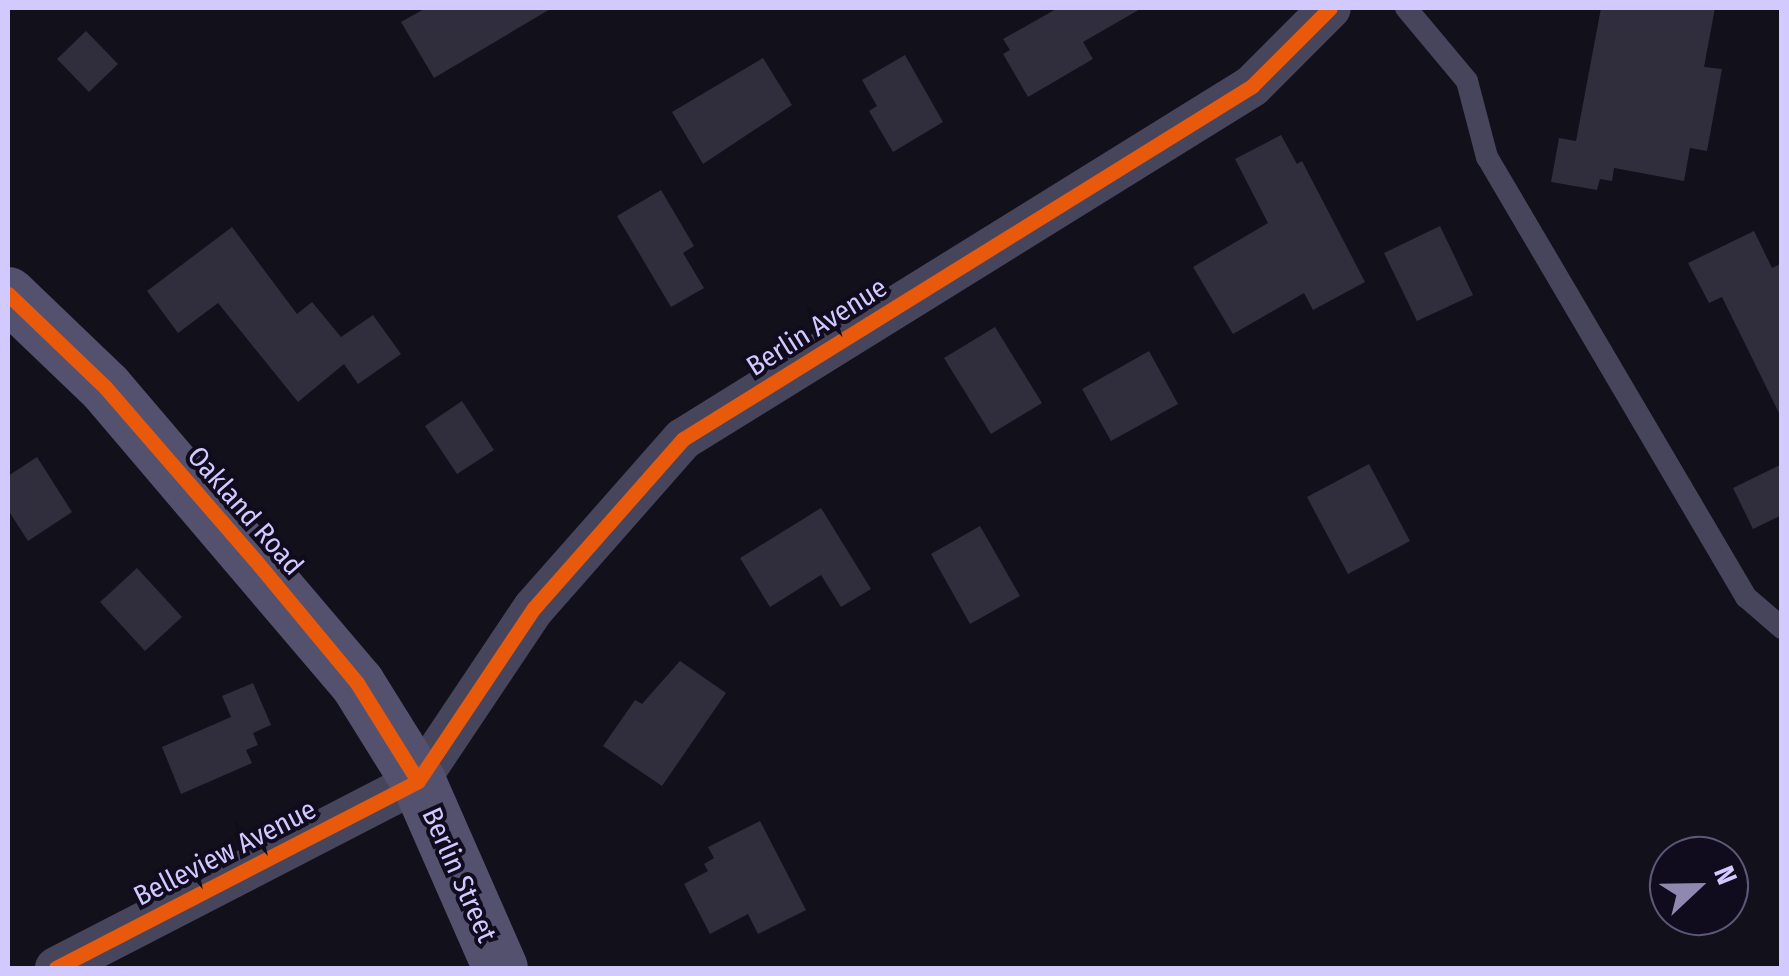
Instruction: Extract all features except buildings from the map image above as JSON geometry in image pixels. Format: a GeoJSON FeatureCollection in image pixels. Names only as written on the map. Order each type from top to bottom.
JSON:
{"type":"FeatureCollection","features":[{"type":"Feature","properties":{"kind":"main road","name":"Oakland Road"},"geometry":{"type":"LineString","coordinates":[[8,294],[105,388],[255,560],[357,683],[418,781]]}},
{"type":"Feature","properties":{"kind":"main road","name":"Berlin Street"},"geometry":{"type":"LineString","coordinates":[[418,781],[500,968]]}},
{"type":"Feature","properties":{"kind":"street","name":"Berlin Avenue"},"geometry":{"type":"LineString","coordinates":[[418,781],[534,608],[683,439],[1252,86],[1330,8]]}},
{"type":"Feature","properties":{"kind":"street","name":"Belleview Avenue"},"geometry":{"type":"LineString","coordinates":[[56,968],[418,781]]}},
{"type":"Feature","properties":{"kind":"lane"},"geometry":{"type":"LineString","coordinates":[[1406,8],[1466,81],[1487,156],[1746,596],[1782,628]]}},
{"type":"Feature","properties":{"kind":"cycle path"},"geometry":{"type":"LineString","coordinates":[[418,781],[534,608],[683,439],[1252,86],[1330,8]]}},
{"type":"Feature","properties":{"kind":"cycle path"},"geometry":{"type":"LineString","coordinates":[[8,294],[105,387],[255,560],[357,683],[418,781]]}},
{"type":"Feature","properties":{"kind":"cycle path"},"geometry":{"type":"LineString","coordinates":[[56,968],[418,781]]}}]}
